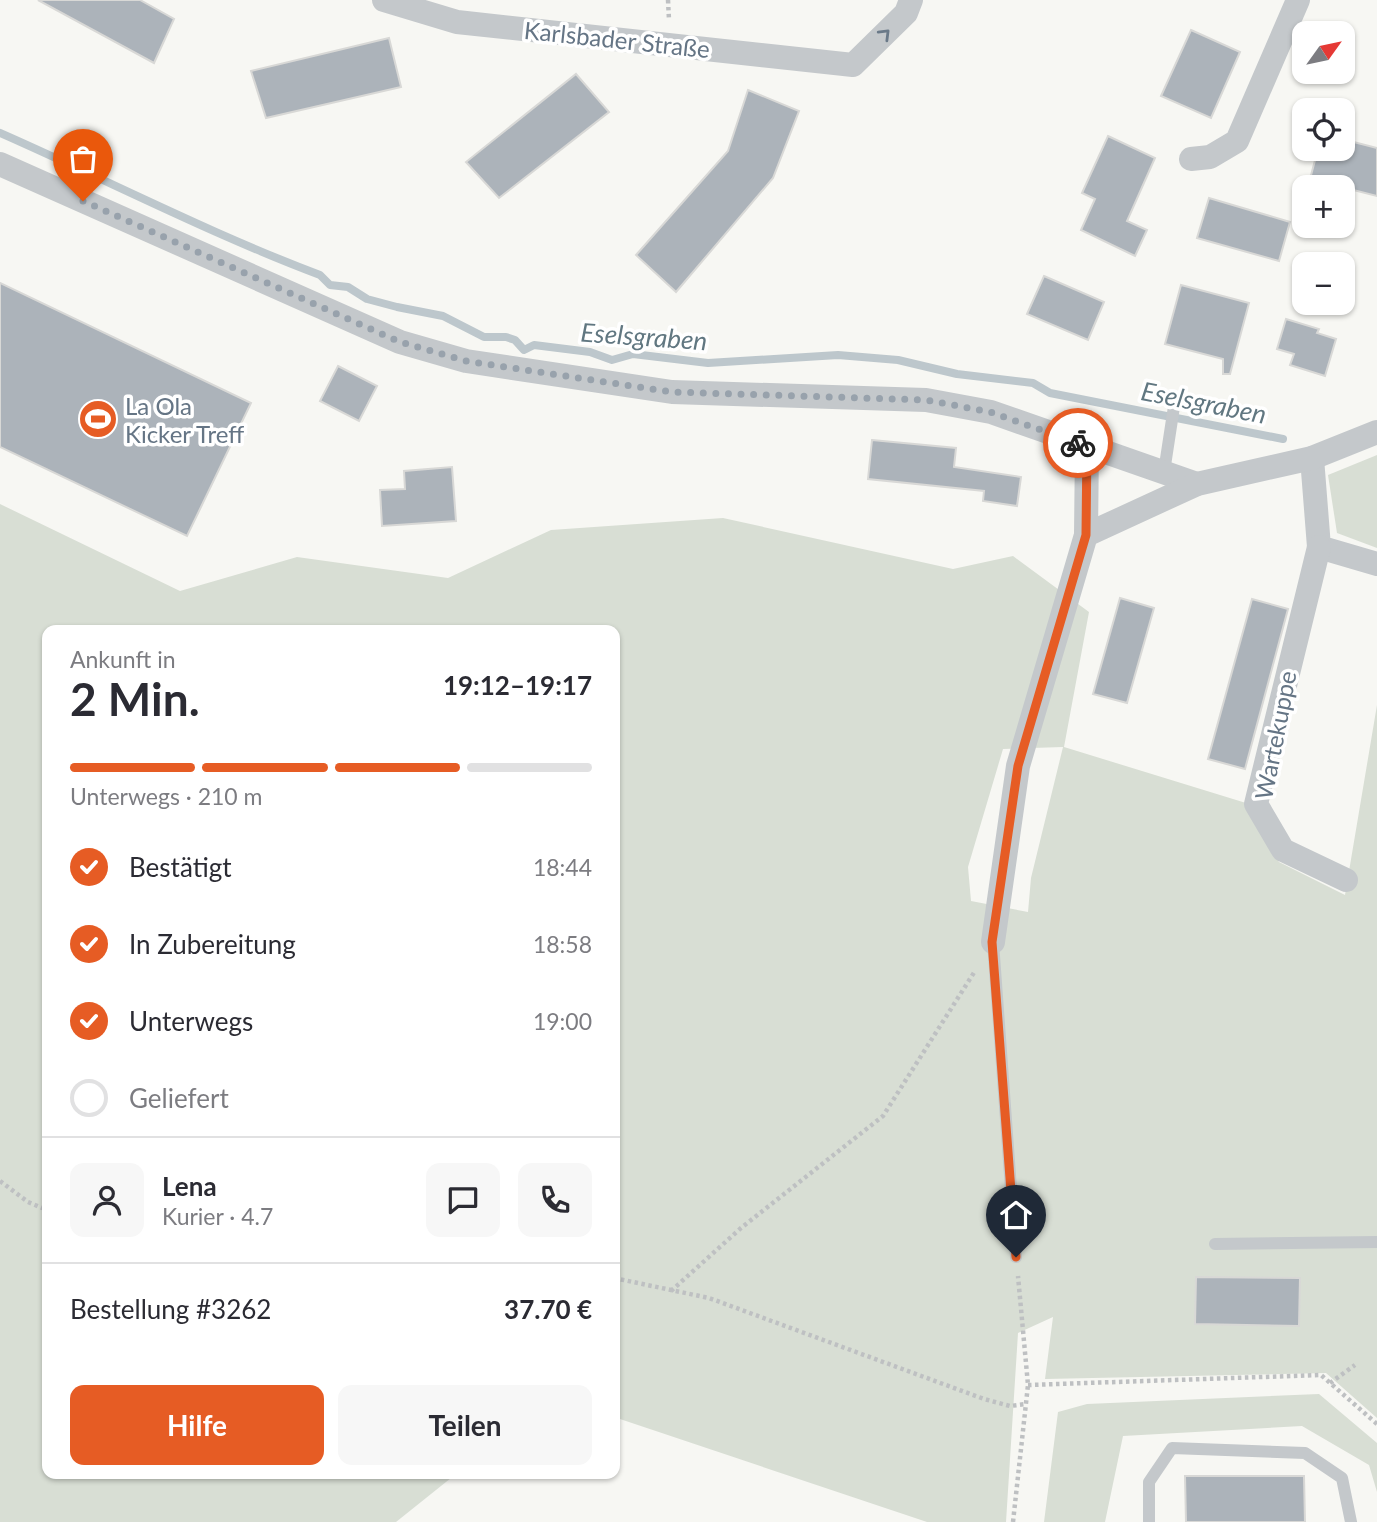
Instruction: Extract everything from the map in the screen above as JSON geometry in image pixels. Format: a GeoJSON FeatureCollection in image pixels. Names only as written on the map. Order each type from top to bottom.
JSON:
{"type":"FeatureCollection","features":[{"type":"Feature","properties":{"kind":"street","name":"Karlsbader Straße"},"geometry":{"type":"LineString","coordinates":[[384,0],[457,22],[853,65],[906,13],[911,0]]}},
{"type":"Feature","properties":{"kind":"street"},"geometry":{"type":"LineString","coordinates":[[1191,159],[1210,157],[1237,141],[1298,0]]}},
{"type":"Feature","properties":{"kind":"street"},"geometry":{"type":"LineString","coordinates":[[0,164],[400,342],[466,361],[672,392],[926,400],[990,412],[1198,484]]}},
{"type":"Feature","properties":{"kind":"street"},"geometry":{"type":"LineString","coordinates":[[1086,535],[1198,484],[1312,458],[1377,432]]}},
{"type":"Feature","properties":{"kind":"street"},"geometry":{"type":"LineString","coordinates":[[992,942],[1018,766],[1086,535],[1087,446]]}},
{"type":"Feature","properties":{"kind":"street","name":"Wartekuppe"},"geometry":{"type":"LineString","coordinates":[[1312,458],[1319,547],[1256,804],[1283,850],[1346,880]]}},
{"type":"Feature","properties":{"kind":"street"},"geometry":{"type":"LineString","coordinates":[[1319,547],[1377,564]]}},
{"type":"Feature","properties":{"kind":"lane"},"geometry":{"type":"LineString","coordinates":[[1164,472],[1175,400]]}},
{"type":"Feature","properties":{"kind":"lane"},"geometry":{"type":"LineString","coordinates":[[992,942],[1016,1257]]}},
{"type":"Feature","properties":{"kind":"lane"},"geometry":{"type":"LineString","coordinates":[[1215,1244],[1377,1242]]}},
{"type":"Feature","properties":{"kind":"lane"},"geometry":{"type":"LineString","coordinates":[[1149,1522],[1149,1482],[1172,1448],[1305,1453],[1342,1478],[1351,1522]]}},
{"type":"Feature","properties":{"kind":"path"},"geometry":{"type":"LineString","coordinates":[[671,1291],[741,1228],[884,1116],[992,942]]}},
{"type":"Feature","properties":{"kind":"path"},"geometry":{"type":"LineString","coordinates":[[0,1181],[28,1202],[42,1208]]}},
{"type":"Feature","properties":{"kind":"path"},"geometry":{"type":"LineString","coordinates":[[1013,1522],[1028,1385],[1016,1257]]}},
{"type":"Feature","properties":{"kind":"path"},"geometry":{"type":"LineString","coordinates":[[620,1279],[709,1298],[984,1399],[1010,1406],[1026,1404]]}},
{"type":"Feature","properties":{"kind":"path"},"geometry":{"type":"LineString","coordinates":[[1330,1383],[1355,1365]]}},
{"type":"Feature","properties":{"kind":"path"},"geometry":{"type":"LineString","coordinates":[[1028,1385],[1321,1375],[1377,1424]]}},
{"type":"Feature","properties":{"kind":"shaded area"},"geometry":{"type":"Polygon","coordinates":[[[1377,455],[1377,548],[1337,533],[1328,475],[1377,455]]]}},
{"type":"Feature","properties":{"kind":"shaded area"},"geometry":{"type":"Polygon","coordinates":[[[0,504],[180,591],[297,557],[448,578],[551,530],[723,518],[953,569],[1013,556],[1089,612],[1064,747],[1246,803],[1279,862],[1345,895],[1377,705],[1377,1418],[1326,1373],[1045,1379],[1053,1317],[1018,1333],[1006,1522],[927,1522],[620,1419],[620,625],[42,625],[42,1479],[450,1479],[396,1522],[0,1522],[0,504]],[[1063,747],[1003,749],[968,867],[971,901],[1028,912],[1031,878],[1063,747]]]}},
{"type":"Feature","properties":{"kind":"shaded area"},"geometry":{"type":"Polygon","coordinates":[[[1319,1394],[1377,1443],[1377,1492],[1369,1465],[1302,1426],[1123,1436],[1105,1522],[1044,1522],[1058,1412],[1087,1404],[1319,1394]]]}},
{"type":"Feature","properties":{"kind":"building"},"geometry":{"type":"Polygon","coordinates":[[[38,0],[140,0],[174,19],[154,63],[38,0]]]}},
{"type":"Feature","properties":{"kind":"building"},"geometry":{"type":"Polygon","coordinates":[[[1191,30],[1240,52],[1211,118],[1161,96],[1191,30]]]}},
{"type":"Feature","properties":{"kind":"building"},"geometry":{"type":"Polygon","coordinates":[[[389,38],[401,87],[266,118],[251,71],[389,38]]]}},
{"type":"Feature","properties":{"kind":"building"},"geometry":{"type":"Polygon","coordinates":[[[576,74],[609,112],[499,198],[466,162],[576,74]]]}},
{"type":"Feature","properties":{"kind":"building"},"geometry":{"type":"Polygon","coordinates":[[[748,90],[799,111],[773,178],[676,292],[636,255],[728,151],[748,90]]]}},
{"type":"Feature","properties":{"kind":"building"},"geometry":{"type":"Polygon","coordinates":[[[1108,136],[1155,158],[1127,221],[1147,230],[1135,256],[1081,230],[1095,199],[1082,193],[1108,136]]]}},
{"type":"Feature","properties":{"kind":"building"},"geometry":{"type":"Polygon","coordinates":[[[1355,142],[1377,148],[1377,196],[1355,190],[1355,175],[1311,175],[1315,161],[1355,161],[1355,142]]]}},
{"type":"Feature","properties":{"kind":"building"},"geometry":{"type":"Polygon","coordinates":[[[1209,198],[1290,222],[1279,261],[1197,238],[1209,198]]]}},
{"type":"Feature","properties":{"kind":"building"},"geometry":{"type":"Polygon","coordinates":[[[1044,276],[1104,302],[1088,340],[1027,314],[1044,276]]]}},
{"type":"Feature","properties":{"kind":"building"},"geometry":{"type":"Polygon","coordinates":[[[0,283],[251,403],[187,536],[0,447],[0,283]]]}},
{"type":"Feature","properties":{"kind":"building"},"geometry":{"type":"Polygon","coordinates":[[[1181,285],[1249,303],[1230,374],[1223,374],[1223,359],[1165,344],[1181,285]]]}},
{"type":"Feature","properties":{"kind":"building"},"geometry":{"type":"Polygon","coordinates":[[[1286,319],[1319,329],[1317,333],[1336,339],[1325,376],[1290,365],[1294,354],[1277,349],[1286,319]]]}},
{"type":"Feature","properties":{"kind":"building"},"geometry":{"type":"Polygon","coordinates":[[[338,366],[377,386],[359,421],[320,401],[338,366]]]}},
{"type":"Feature","properties":{"kind":"building"},"geometry":{"type":"Polygon","coordinates":[[[872,440],[956,448],[954,467],[1021,477],[1017,506],[983,501],[984,491],[868,479],[872,440]]]}},
{"type":"Feature","properties":{"kind":"building"},"geometry":{"type":"Polygon","coordinates":[[[452,467],[456,521],[382,526],[380,490],[405,489],[404,471],[452,467]]]}},
{"type":"Feature","properties":{"kind":"building"},"geometry":{"type":"Polygon","coordinates":[[[1120,598],[1154,608],[1127,703],[1093,694],[1120,598]]]}},
{"type":"Feature","properties":{"kind":"building"},"geometry":{"type":"Polygon","coordinates":[[[1252,599],[1288,609],[1245,769],[1208,759],[1252,599]]]}},
{"type":"Feature","properties":{"kind":"building"},"geometry":{"type":"Polygon","coordinates":[[[1196,1277],[1300,1278],[1299,1326],[1195,1324],[1196,1277]]]}},
{"type":"Feature","properties":{"kind":"building"},"geometry":{"type":"Polygon","coordinates":[[[1185,1476],[1304,1476],[1305,1522],[1186,1522],[1185,1476]]]}},
{"type":"Feature","properties":{"kind":"waterway","name":"Eselsgraben"},"geometry":{"type":"LineString","coordinates":[[0,133],[199,224],[320,275],[330,285],[348,287],[367,299],[443,316],[484,337],[506,337],[515,340],[524,350],[534,345],[590,352],[612,360],[633,354],[708,363],[838,355],[898,360],[957,374],[1033,383],[1050,393],[1283,439]]}},
{"type":"Feature","properties":{"kind":"way so far"},"geometry":{"type":"LineString","coordinates":[[83,201],[400,342],[466,361],[672,392],[926,400],[990,412],[1078,443]]}},
{"type":"Feature","properties":{"kind":"place","name":"La Ola Kicker Treff"},"geometry":{"type":"Point","coordinates":[98,419]}},
{"type":"Feature","properties":{"kind":"route"},"geometry":{"type":"LineString","coordinates":[[1016,1257],[992,942],[1018,766],[1086,535],[1087,446],[1078,443]]}}]}
